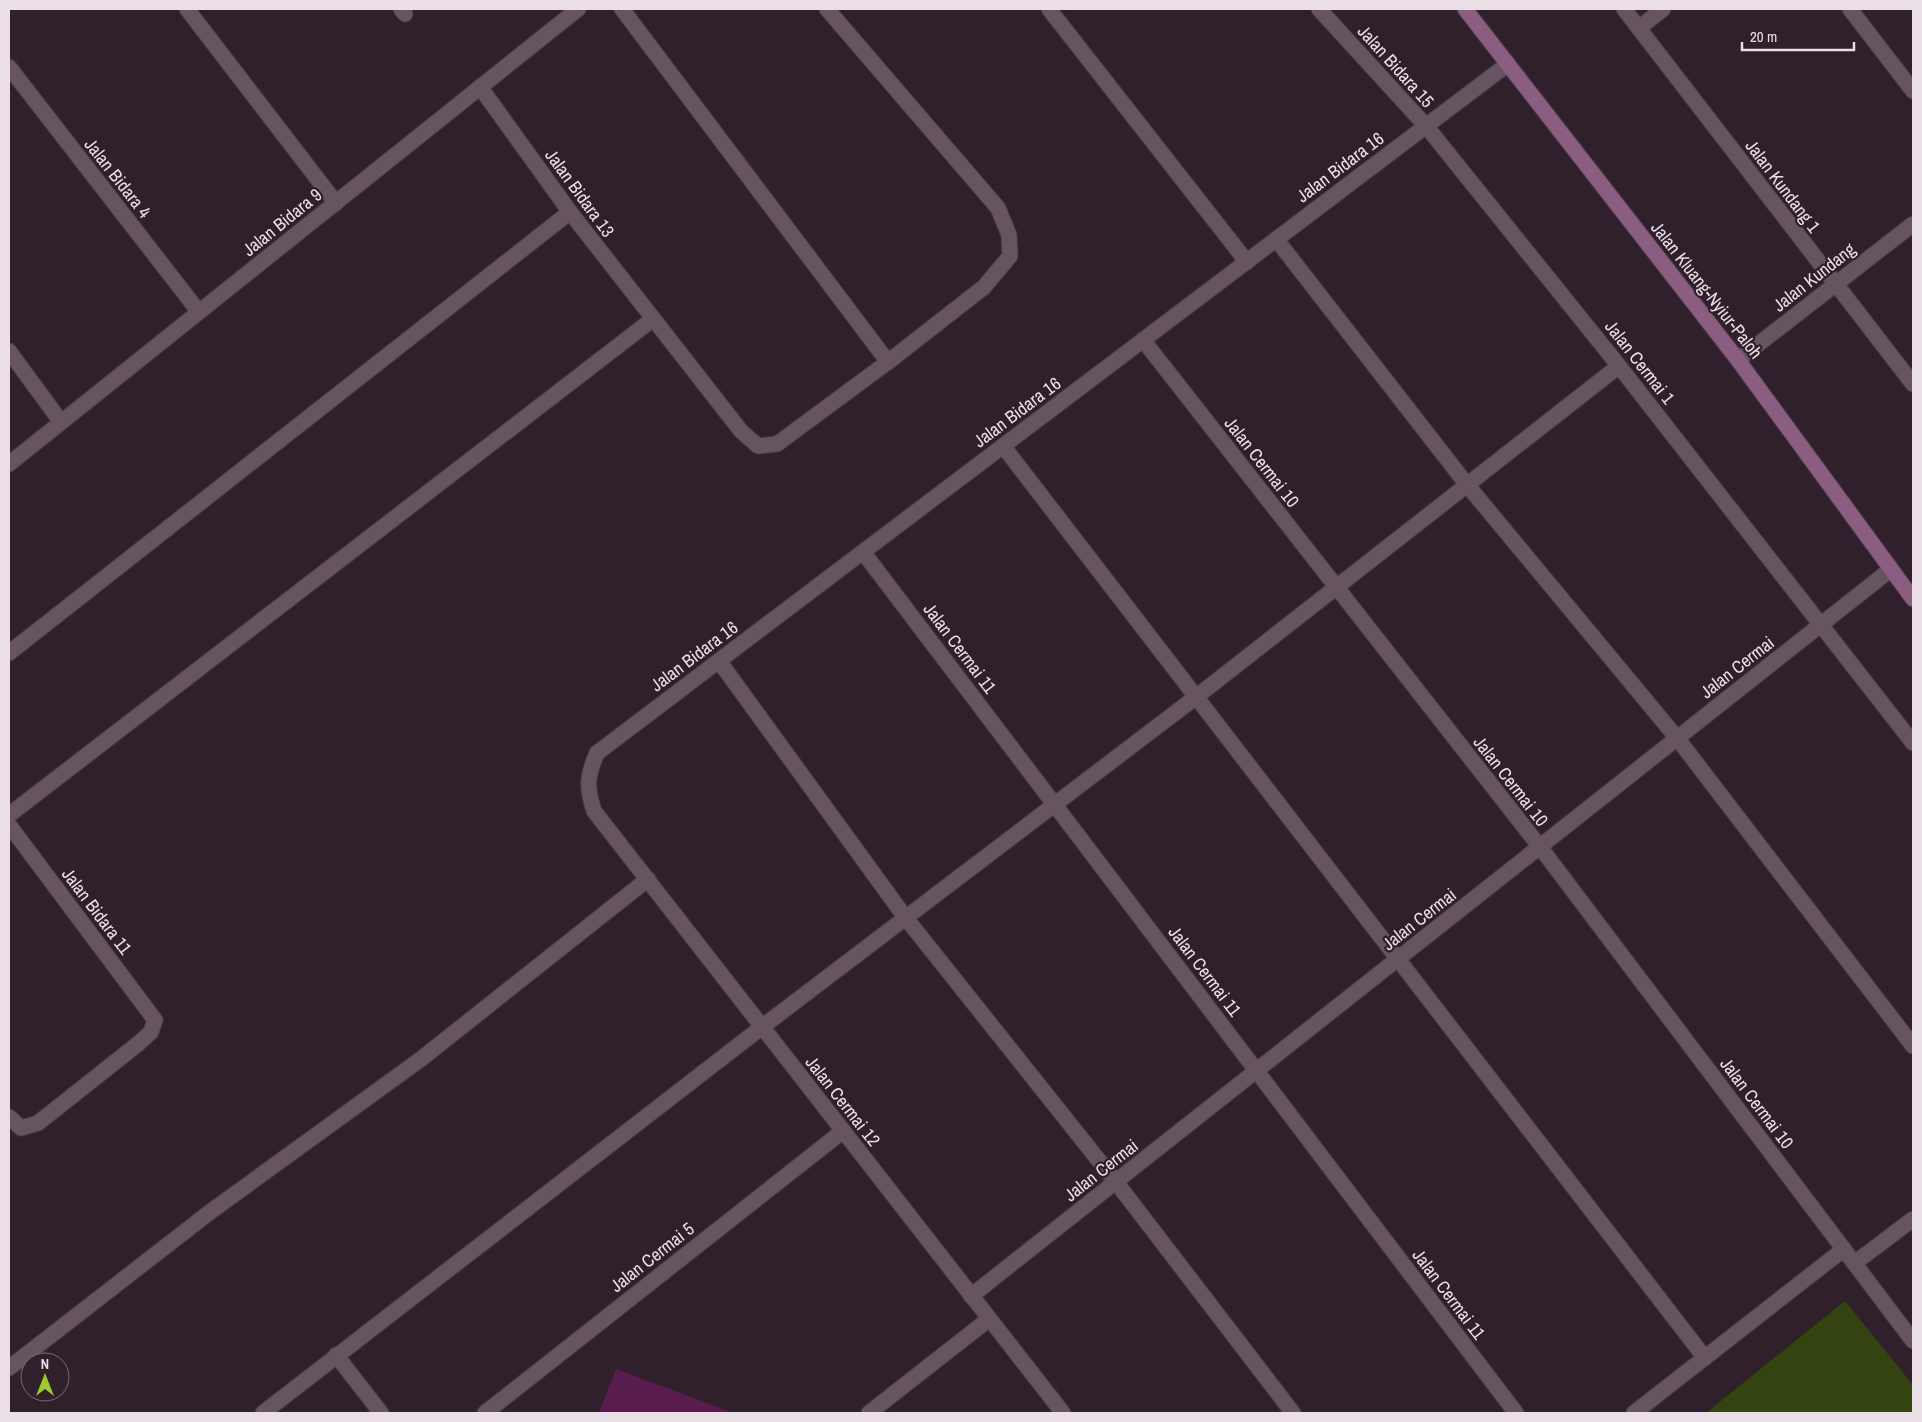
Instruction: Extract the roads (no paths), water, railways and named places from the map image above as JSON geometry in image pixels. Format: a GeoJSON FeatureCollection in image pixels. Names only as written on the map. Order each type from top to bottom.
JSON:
{"type":"FeatureCollection","features":[{"type":"Feature","properties":{"kind":"street"},"geometry":{"type":"LineString","coordinates":[[187,9],[336,203]]}},
{"type":"Feature","properties":{"kind":"street","name":"Jalan Bidara 9"},"geometry":{"type":"LineString","coordinates":[[9,464],[578,9]]}},
{"type":"Feature","properties":{"kind":"street"},"geometry":{"type":"LineString","coordinates":[[622,9],[888,362]]}},
{"type":"Feature","properties":{"kind":"street","name":"Jalan Bidara 13"},"geometry":{"type":"LineString","coordinates":[[480,87],[570,212],[740,432],[758,446],[777,444],[888,362],[984,287],[1010,256],[1009,235],[998,208],[827,9]]}},
{"type":"Feature","properties":{"kind":"street"},"geometry":{"type":"LineString","coordinates":[[1049,9],[1247,262]]}},
{"type":"Feature","properties":{"kind":"street","name":"Jalan Bidara 15"},"geometry":{"type":"LineString","coordinates":[[1319,9],[1426,126]]}},
{"type":"Feature","properties":{"kind":"street","name":"Jalan Kluang-Nyiur-Paloh"},"geometry":{"type":"LineString","coordinates":[[1466,9],[1738,360],[1913,600]]}},
{"type":"Feature","properties":{"kind":"street","name":"Jalan Kundang 1"},"geometry":{"type":"LineString","coordinates":[[1624,9],[1913,384]]}},
{"type":"Feature","properties":{"kind":"street"},"geometry":{"type":"LineString","coordinates":[[1639,28],[1663,9]]}},
{"type":"Feature","properties":{"kind":"street"},"geometry":{"type":"LineString","coordinates":[[1850,9],[1913,91]]}},
{"type":"Feature","properties":{"kind":"street","name":"Jalan Bidara 16"},"geometry":{"type":"LineString","coordinates":[[594,811],[589,795],[588,774],[597,753],[1508,64]]}},
{"type":"Feature","properties":{"kind":"street","name":"Jalan Bidara 4"},"geometry":{"type":"LineString","coordinates":[[9,66],[198,312]]}},
{"type":"Feature","properties":{"kind":"street","name":"Jalan Cermai 1"},"geometry":{"type":"LineString","coordinates":[[1426,126],[1619,366],[1913,743]]}},
{"type":"Feature","properties":{"kind":"street"},"geometry":{"type":"LineString","coordinates":[[9,653],[570,212]]}},
{"type":"Feature","properties":{"kind":"street","name":"Jalan Kundang"},"geometry":{"type":"LineString","coordinates":[[1738,360],[1913,224]]}},
{"type":"Feature","properties":{"kind":"street"},"geometry":{"type":"LineString","coordinates":[[1276,239],[1468,486],[1677,738],[1913,1046]]}},
{"type":"Feature","properties":{"kind":"street"},"geometry":{"type":"LineString","coordinates":[[9,815],[653,319]]}},
{"type":"Feature","properties":{"kind":"street","name":"Jalan Cermai 10"},"geometry":{"type":"LineString","coordinates":[[1143,340],[1540,848],[1856,1262],[1913,1341]]}},
{"type":"Feature","properties":{"kind":"street"},"geometry":{"type":"LineString","coordinates":[[9,351],[61,422]]}},
{"type":"Feature","properties":{"kind":"street"},"geometry":{"type":"LineString","coordinates":[[263,1413],[905,917],[1196,698],[1619,366]]}},
{"type":"Feature","properties":{"kind":"street"},"geometry":{"type":"LineString","coordinates":[[1003,446],[1705,1358]]}},
{"type":"Feature","properties":{"kind":"street","name":"Jalan Cermai 11"},"geometry":{"type":"LineString","coordinates":[[863,552],[1516,1413]]}},
{"type":"Feature","properties":{"kind":"street","name":"Jalan Cermai"},"geometry":{"type":"LineString","coordinates":[[971,1296],[1890,570]]}},
{"type":"Feature","properties":{"kind":"street"},"geometry":{"type":"LineString","coordinates":[[719,662],[905,917],[1116,1182],[1293,1413]]}},
{"type":"Feature","properties":{"kind":"street","name":"Jalan Cermai 12"},"geometry":{"type":"LineString","coordinates":[[594,811],[1063,1413]]}},
{"type":"Feature","properties":{"kind":"street","name":"Jalan Bidara 11"},"geometry":{"type":"LineString","coordinates":[[9,825],[155,1020],[151,1032],[139,1043],[38,1123],[21,1128],[9,1117]]}},
{"type":"Feature","properties":{"kind":"street"},"geometry":{"type":"LineString","coordinates":[[9,1368],[210,1212],[421,1060],[648,879]]}},
{"type":"Feature","properties":{"kind":"street","name":"Jalan Cermai 5"},"geometry":{"type":"LineString","coordinates":[[485,1413],[843,1131]]}},
{"type":"Feature","properties":{"kind":"street"},"geometry":{"type":"LineString","coordinates":[[1856,1262],[1913,1219]]}},
{"type":"Feature","properties":{"kind":"street"},"geometry":{"type":"LineString","coordinates":[[1634,1413],[1844,1248]]}},
{"type":"Feature","properties":{"kind":"street"},"geometry":{"type":"LineString","coordinates":[[869,1413],[989,1319]]}},
{"type":"Feature","properties":{"kind":"street"},"geometry":{"type":"LineString","coordinates":[[336,1355],[382,1413]]}}]}
